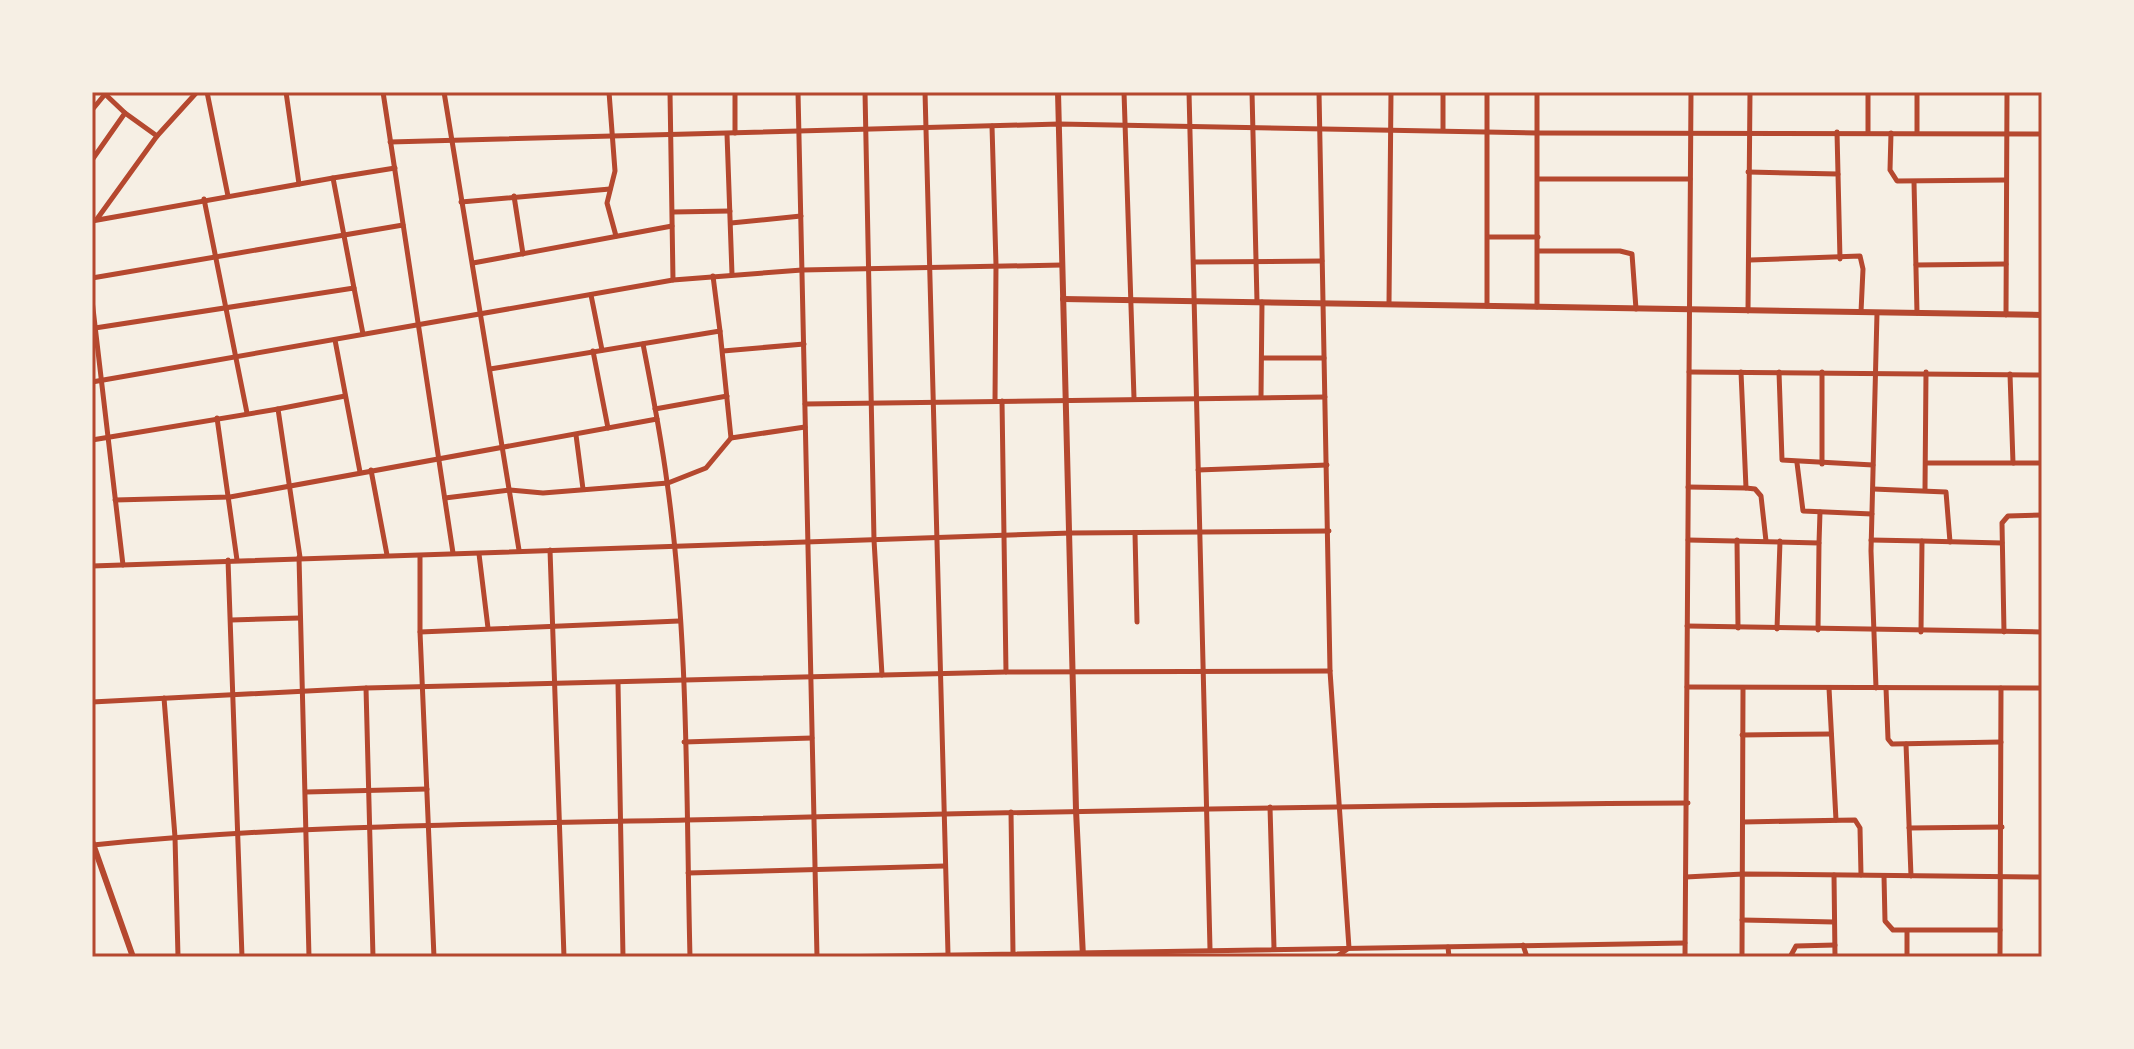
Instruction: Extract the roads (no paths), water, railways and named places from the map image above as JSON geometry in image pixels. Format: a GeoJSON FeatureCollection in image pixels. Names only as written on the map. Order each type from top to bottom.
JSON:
{"type":"FeatureCollection","features":[{"type":"Feature","properties":{"kind":"street"},"geometry":{"type":"LineString","coordinates":[[94,220],[157,136],[197,92]]}},
{"type":"Feature","properties":{"kind":"street"},"geometry":{"type":"LineString","coordinates":[[207,92],[228,196]]}},
{"type":"Feature","properties":{"kind":"street"},"geometry":{"type":"LineString","coordinates":[[286,92],[299,184]]}},
{"type":"Feature","properties":{"kind":"street"},"geometry":{"type":"LineString","coordinates":[[383,92],[453,553]]}},
{"type":"Feature","properties":{"kind":"street"},"geometry":{"type":"LineString","coordinates":[[444,92],[519,550]]}},
{"type":"Feature","properties":{"kind":"street"},"geometry":{"type":"LineString","coordinates":[[609,92],[615,171],[607,203],[616,236]]}},
{"type":"Feature","properties":{"kind":"street"},"geometry":{"type":"LineString","coordinates":[[670,92],[673,280]]}},
{"type":"Feature","properties":{"kind":"street"},"geometry":{"type":"LineString","coordinates":[[735,92],[735,133]]}},
{"type":"Feature","properties":{"kind":"street"},"geometry":{"type":"LineString","coordinates":[[798,92],[817,957]]}},
{"type":"Feature","properties":{"kind":"street"},"geometry":{"type":"LineString","coordinates":[[865,92],[874,540],[882,675]]}},
{"type":"Feature","properties":{"kind":"street"},"geometry":{"type":"LineString","coordinates":[[925,92],[948,954]]}},
{"type":"Feature","properties":{"kind":"street"},"geometry":{"type":"LineString","coordinates":[[1058,92],[1076,810],[1083,954]]}},
{"type":"Feature","properties":{"kind":"street"},"geometry":{"type":"LineString","coordinates":[[1124,92],[1128,300],[1134,398]]}},
{"type":"Feature","properties":{"kind":"street"},"geometry":{"type":"LineString","coordinates":[[1189,92],[1204,808],[1210,949]]}},
{"type":"Feature","properties":{"kind":"street"},"geometry":{"type":"LineString","coordinates":[[1252,92],[1261,397]]}},
{"type":"Feature","properties":{"kind":"street"},"geometry":{"type":"LineString","coordinates":[[1319,92],[1330,671],[1349,948]]}},
{"type":"Feature","properties":{"kind":"street"},"geometry":{"type":"LineString","coordinates":[[1389,304],[1391,92]]}},
{"type":"Feature","properties":{"kind":"street"},"geometry":{"type":"LineString","coordinates":[[1443,92],[1443,130]]}},
{"type":"Feature","properties":{"kind":"street"},"geometry":{"type":"LineString","coordinates":[[1487,92],[1487,306]]}},
{"type":"Feature","properties":{"kind":"street"},"geometry":{"type":"LineString","coordinates":[[1537,92],[1537,307]]}},
{"type":"Feature","properties":{"kind":"street"},"geometry":{"type":"LineString","coordinates":[[1685,957],[1691,92]]}},
{"type":"Feature","properties":{"kind":"street"},"geometry":{"type":"LineString","coordinates":[[1748,311],[1750,92]]}},
{"type":"Feature","properties":{"kind":"street"},"geometry":{"type":"LineString","coordinates":[[1868,92],[1868,133]]}},
{"type":"Feature","properties":{"kind":"street"},"geometry":{"type":"LineString","coordinates":[[1917,92],[1917,133]]}},
{"type":"Feature","properties":{"kind":"street"},"geometry":{"type":"LineString","coordinates":[[2006,315],[2007,92]]}},
{"type":"Feature","properties":{"kind":"street"},"geometry":{"type":"LineString","coordinates":[[92,110],[106,93],[125,113],[157,136]]}},
{"type":"Feature","properties":{"kind":"street"},"geometry":{"type":"LineString","coordinates":[[92,160],[125,113]]}},
{"type":"Feature","properties":{"kind":"street"},"geometry":{"type":"LineString","coordinates":[[390,142],[1059,124],[1537,133],[1748,131],[2042,134]]}},
{"type":"Feature","properties":{"kind":"street"},"geometry":{"type":"LineString","coordinates":[[992,126],[1006,672]]}},
{"type":"Feature","properties":{"kind":"street"},"geometry":{"type":"LineString","coordinates":[[1837,132],[1840,259]]}},
{"type":"Feature","properties":{"kind":"street"},"geometry":{"type":"LineString","coordinates":[[1891,133],[1891,174],[1897,181],[2006,180]]}},
{"type":"Feature","properties":{"kind":"street"},"geometry":{"type":"LineString","coordinates":[[727,134],[732,274]]}},
{"type":"Feature","properties":{"kind":"street"},"geometry":{"type":"LineString","coordinates":[[94,220],[395,168]]}},
{"type":"Feature","properties":{"kind":"street"},"geometry":{"type":"LineString","coordinates":[[1748,172],[1838,174]]}},
{"type":"Feature","properties":{"kind":"street"},"geometry":{"type":"LineString","coordinates":[[333,178],[363,334]]}},
{"type":"Feature","properties":{"kind":"street"},"geometry":{"type":"LineString","coordinates":[[1538,179],[1690,179]]}},
{"type":"Feature","properties":{"kind":"street"},"geometry":{"type":"LineString","coordinates":[[1914,182],[1917,313]]}},
{"type":"Feature","properties":{"kind":"street"},"geometry":{"type":"LineString","coordinates":[[461,202],[513,195],[610,189]]}},
{"type":"Feature","properties":{"kind":"street"},"geometry":{"type":"LineString","coordinates":[[513,195],[523,254]]}},
{"type":"Feature","properties":{"kind":"street"},"geometry":{"type":"LineString","coordinates":[[204,199],[247,413]]}},
{"type":"Feature","properties":{"kind":"street"},"geometry":{"type":"LineString","coordinates":[[673,212],[730,211]]}},
{"type":"Feature","properties":{"kind":"street"},"geometry":{"type":"LineString","coordinates":[[731,223],[801,216]]}},
{"type":"Feature","properties":{"kind":"street"},"geometry":{"type":"LineString","coordinates":[[92,278],[403,225]]}},
{"type":"Feature","properties":{"kind":"street"},"geometry":{"type":"LineString","coordinates":[[473,263],[672,226]]}},
{"type":"Feature","properties":{"kind":"street"},"geometry":{"type":"LineString","coordinates":[[1488,237],[1538,237]]}},
{"type":"Feature","properties":{"kind":"street"},"geometry":{"type":"LineString","coordinates":[[1538,251],[1620,251],[1632,254],[1636,309]]}},
{"type":"Feature","properties":{"kind":"street"},"geometry":{"type":"LineString","coordinates":[[1750,260],[1860,256],[1863,269],[1861,312]]}},
{"type":"Feature","properties":{"kind":"street"},"geometry":{"type":"LineString","coordinates":[[1194,262],[1322,261]]}},
{"type":"Feature","properties":{"kind":"street"},"geometry":{"type":"LineString","coordinates":[[1916,265],[2006,264]]}},
{"type":"Feature","properties":{"kind":"street"},"geometry":{"type":"LineString","coordinates":[[92,382],[673,280],[802,270],[1062,265]]}},
{"type":"Feature","properties":{"kind":"street"},"geometry":{"type":"LineString","coordinates":[[713,276],[731,438]]}},
{"type":"Feature","properties":{"kind":"street"},"geometry":{"type":"LineString","coordinates":[[95,328],[354,288]]}},
{"type":"Feature","properties":{"kind":"street"},"geometry":{"type":"LineString","coordinates":[[591,295],[602,350]]}},
{"type":"Feature","properties":{"kind":"street"},"geometry":{"type":"LineString","coordinates":[[1063,299],[2042,315]]}},
{"type":"Feature","properties":{"kind":"street"},"geometry":{"type":"LineString","coordinates":[[92,300],[123,565]]}},
{"type":"Feature","properties":{"kind":"street"},"geometry":{"type":"LineString","coordinates":[[1876,688],[1871,540],[1877,313]]}},
{"type":"Feature","properties":{"kind":"street"},"geometry":{"type":"LineString","coordinates":[[490,369],[720,331]]}},
{"type":"Feature","properties":{"kind":"street"},"geometry":{"type":"LineString","coordinates":[[335,339],[360,472]]}},
{"type":"Feature","properties":{"kind":"street"},"geometry":{"type":"LineString","coordinates":[[643,344],[668,483],[674,547],[683,680],[690,957]]}},
{"type":"Feature","properties":{"kind":"street"},"geometry":{"type":"LineString","coordinates":[[723,351],[804,344]]}},
{"type":"Feature","properties":{"kind":"street"},"geometry":{"type":"LineString","coordinates":[[593,351],[608,428]]}},
{"type":"Feature","properties":{"kind":"street"},"geometry":{"type":"LineString","coordinates":[[1262,358],[1324,358]]}},
{"type":"Feature","properties":{"kind":"street"},"geometry":{"type":"LineString","coordinates":[[1689,372],[1875,371],[2042,375]]}},
{"type":"Feature","properties":{"kind":"street"},"geometry":{"type":"LineString","coordinates":[[1741,372],[1746,488]]}},
{"type":"Feature","properties":{"kind":"street"},"geometry":{"type":"LineString","coordinates":[[1779,372],[1782,460],[1873,465]]}},
{"type":"Feature","properties":{"kind":"street"},"geometry":{"type":"LineString","coordinates":[[1822,372],[1822,464]]}},
{"type":"Feature","properties":{"kind":"street"},"geometry":{"type":"LineString","coordinates":[[1925,489],[1926,372]]}},
{"type":"Feature","properties":{"kind":"street"},"geometry":{"type":"LineString","coordinates":[[2010,374],[2013,463]]}},
{"type":"Feature","properties":{"kind":"street"},"geometry":{"type":"LineString","coordinates":[[92,440],[345,396]]}},
{"type":"Feature","properties":{"kind":"street"},"geometry":{"type":"LineString","coordinates":[[655,409],[727,396]]}},
{"type":"Feature","properties":{"kind":"street"},"geometry":{"type":"LineString","coordinates":[[805,404],[1325,397]]}},
{"type":"Feature","properties":{"kind":"street"},"geometry":{"type":"LineString","coordinates":[[278,409],[300,557],[309,957]]}},
{"type":"Feature","properties":{"kind":"street"},"geometry":{"type":"LineString","coordinates":[[217,418],[237,560]]}},
{"type":"Feature","properties":{"kind":"street"},"geometry":{"type":"LineString","coordinates":[[115,500],[230,497],[657,419]]}},
{"type":"Feature","properties":{"kind":"street"},"geometry":{"type":"LineString","coordinates":[[445,498],[510,490],[543,493],[668,483],[706,468],[731,438],[805,427]]}},
{"type":"Feature","properties":{"kind":"street"},"geometry":{"type":"LineString","coordinates":[[576,435],[583,489]]}},
{"type":"Feature","properties":{"kind":"street"},"geometry":{"type":"LineString","coordinates":[[1797,463],[1801,508],[1807,513],[1872,514]]}},
{"type":"Feature","properties":{"kind":"street"},"geometry":{"type":"LineString","coordinates":[[1926,463],[2042,463]]}},
{"type":"Feature","properties":{"kind":"street"},"geometry":{"type":"LineString","coordinates":[[1198,470],[1327,465]]}},
{"type":"Feature","properties":{"kind":"street"},"geometry":{"type":"LineString","coordinates":[[371,470],[387,555]]}},
{"type":"Feature","properties":{"kind":"street"},"geometry":{"type":"LineString","coordinates":[[1688,487],[1755,489],[1761,496],[1766,541]]}},
{"type":"Feature","properties":{"kind":"street"},"geometry":{"type":"LineString","coordinates":[[1873,489],[1925,489],[1947,495],[1950,542]]}},
{"type":"Feature","properties":{"kind":"street"},"geometry":{"type":"LineString","coordinates":[[1818,630],[1820,512]]}},
{"type":"Feature","properties":{"kind":"street"},"geometry":{"type":"LineString","coordinates":[[2004,632],[2004,518],[2042,515]]}},
{"type":"Feature","properties":{"kind":"street"},"geometry":{"type":"LineString","coordinates":[[92,566],[1071,533],[1329,531]]}},
{"type":"Feature","properties":{"kind":"street"},"geometry":{"type":"LineString","coordinates":[[1135,533],[1137,622]]}},
{"type":"Feature","properties":{"kind":"street"},"geometry":{"type":"LineString","coordinates":[[1688,540],[1819,543]]}},
{"type":"Feature","properties":{"kind":"street"},"geometry":{"type":"LineString","coordinates":[[1737,540],[1738,628]]}},
{"type":"Feature","properties":{"kind":"street"},"geometry":{"type":"LineString","coordinates":[[1871,540],[2002,543]]}},
{"type":"Feature","properties":{"kind":"street"},"geometry":{"type":"LineString","coordinates":[[1777,629],[1780,541]]}},
{"type":"Feature","properties":{"kind":"street"},"geometry":{"type":"LineString","coordinates":[[1921,632],[1922,541]]}},
{"type":"Feature","properties":{"kind":"street"},"geometry":{"type":"LineString","coordinates":[[550,550],[564,957]]}},
{"type":"Feature","properties":{"kind":"street"},"geometry":{"type":"LineString","coordinates":[[479,554],[488,628]]}},
{"type":"Feature","properties":{"kind":"street"},"geometry":{"type":"LineString","coordinates":[[420,556],[420,632],[434,957]]}},
{"type":"Feature","properties":{"kind":"street"},"geometry":{"type":"LineString","coordinates":[[228,560],[242,957]]}},
{"type":"Feature","properties":{"kind":"street"},"geometry":{"type":"LineString","coordinates":[[231,620],[300,618]]}},
{"type":"Feature","properties":{"kind":"street"},"geometry":{"type":"LineString","coordinates":[[420,632],[679,621]]}},
{"type":"Feature","properties":{"kind":"street"},"geometry":{"type":"LineString","coordinates":[[1687,626],[1874,632],[2042,632]]}},
{"type":"Feature","properties":{"kind":"street"},"geometry":{"type":"LineString","coordinates":[[92,702],[302,690],[882,675],[1330,671]]}},
{"type":"Feature","properties":{"kind":"street"},"geometry":{"type":"LineString","coordinates":[[618,683],[618,821],[623,957]]}},
{"type":"Feature","properties":{"kind":"street"},"geometry":{"type":"LineString","coordinates":[[1687,687],[2042,688]]}},
{"type":"Feature","properties":{"kind":"street"},"geometry":{"type":"LineString","coordinates":[[366,688],[373,957]]}},
{"type":"Feature","properties":{"kind":"street"},"geometry":{"type":"LineString","coordinates":[[1742,957],[1743,688]]}},
{"type":"Feature","properties":{"kind":"street"},"geometry":{"type":"LineString","coordinates":[[1829,688],[1836,820]]}},
{"type":"Feature","properties":{"kind":"street"},"geometry":{"type":"LineString","coordinates":[[1886,688],[1888,739],[1892,744],[2001,742]]}},
{"type":"Feature","properties":{"kind":"street"},"geometry":{"type":"LineString","coordinates":[[2000,957],[2001,688]]}},
{"type":"Feature","properties":{"kind":"street"},"geometry":{"type":"LineString","coordinates":[[164,698],[175,837],[178,957]]}},
{"type":"Feature","properties":{"kind":"street"},"geometry":{"type":"LineString","coordinates":[[1742,735],[1831,734]]}},
{"type":"Feature","properties":{"kind":"street"},"geometry":{"type":"LineString","coordinates":[[684,742],[812,738]]}},
{"type":"Feature","properties":{"kind":"street"},"geometry":{"type":"LineString","coordinates":[[1906,744],[1911,876]]}},
{"type":"Feature","properties":{"kind":"street"},"geometry":{"type":"LineString","coordinates":[[306,792],[427,789]]}},
{"type":"Feature","properties":{"kind":"street"},"geometry":{"type":"LineString","coordinates":[[133,957],[93,843],[306,830],[814,816],[1337,805],[1688,803]]}},
{"type":"Feature","properties":{"kind":"street"},"geometry":{"type":"LineString","coordinates":[[1270,807],[1274,948]]}},
{"type":"Feature","properties":{"kind":"street"},"geometry":{"type":"LineString","coordinates":[[1011,812],[1013,953]]}},
{"type":"Feature","properties":{"kind":"street"},"geometry":{"type":"LineString","coordinates":[[1743,822],[1855,820],[1859,823],[1861,875]]}},
{"type":"Feature","properties":{"kind":"street"},"geometry":{"type":"LineString","coordinates":[[1909,828],[2002,827]]}},
{"type":"Feature","properties":{"kind":"street"},"geometry":{"type":"LineString","coordinates":[[688,873],[945,866]]}},
{"type":"Feature","properties":{"kind":"street"},"geometry":{"type":"LineString","coordinates":[[1686,877],[1743,874],[2042,877]]}},
{"type":"Feature","properties":{"kind":"street"},"geometry":{"type":"LineString","coordinates":[[1834,875],[1835,957]]}},
{"type":"Feature","properties":{"kind":"street"},"geometry":{"type":"LineString","coordinates":[[1884,876],[1885,921],[1893,930],[2000,930]]}},
{"type":"Feature","properties":{"kind":"street"},"geometry":{"type":"LineString","coordinates":[[1742,920],[1834,922]]}},
{"type":"Feature","properties":{"kind":"street"},"geometry":{"type":"LineString","coordinates":[[1907,931],[1907,957]]}},
{"type":"Feature","properties":{"kind":"street"},"geometry":{"type":"LineString","coordinates":[[828,957],[1685,943]]}},
{"type":"Feature","properties":{"kind":"street"},"geometry":{"type":"LineString","coordinates":[[1523,945],[1527,957]]}},
{"type":"Feature","properties":{"kind":"street"},"geometry":{"type":"LineString","coordinates":[[1790,957],[1796,946],[1835,945]]}},
{"type":"Feature","properties":{"kind":"street"},"geometry":{"type":"LineString","coordinates":[[1379,947],[1383,957]]}},
{"type":"Feature","properties":{"kind":"street"},"geometry":{"type":"LineString","coordinates":[[1448,947],[1449,957]]}},
{"type":"Feature","properties":{"kind":"street"},"geometry":{"type":"LineString","coordinates":[[1239,948],[1242,957]]}},
{"type":"Feature","properties":{"kind":"street"},"geometry":{"type":"LineString","coordinates":[[1336,957],[1349,948]]}}]}
